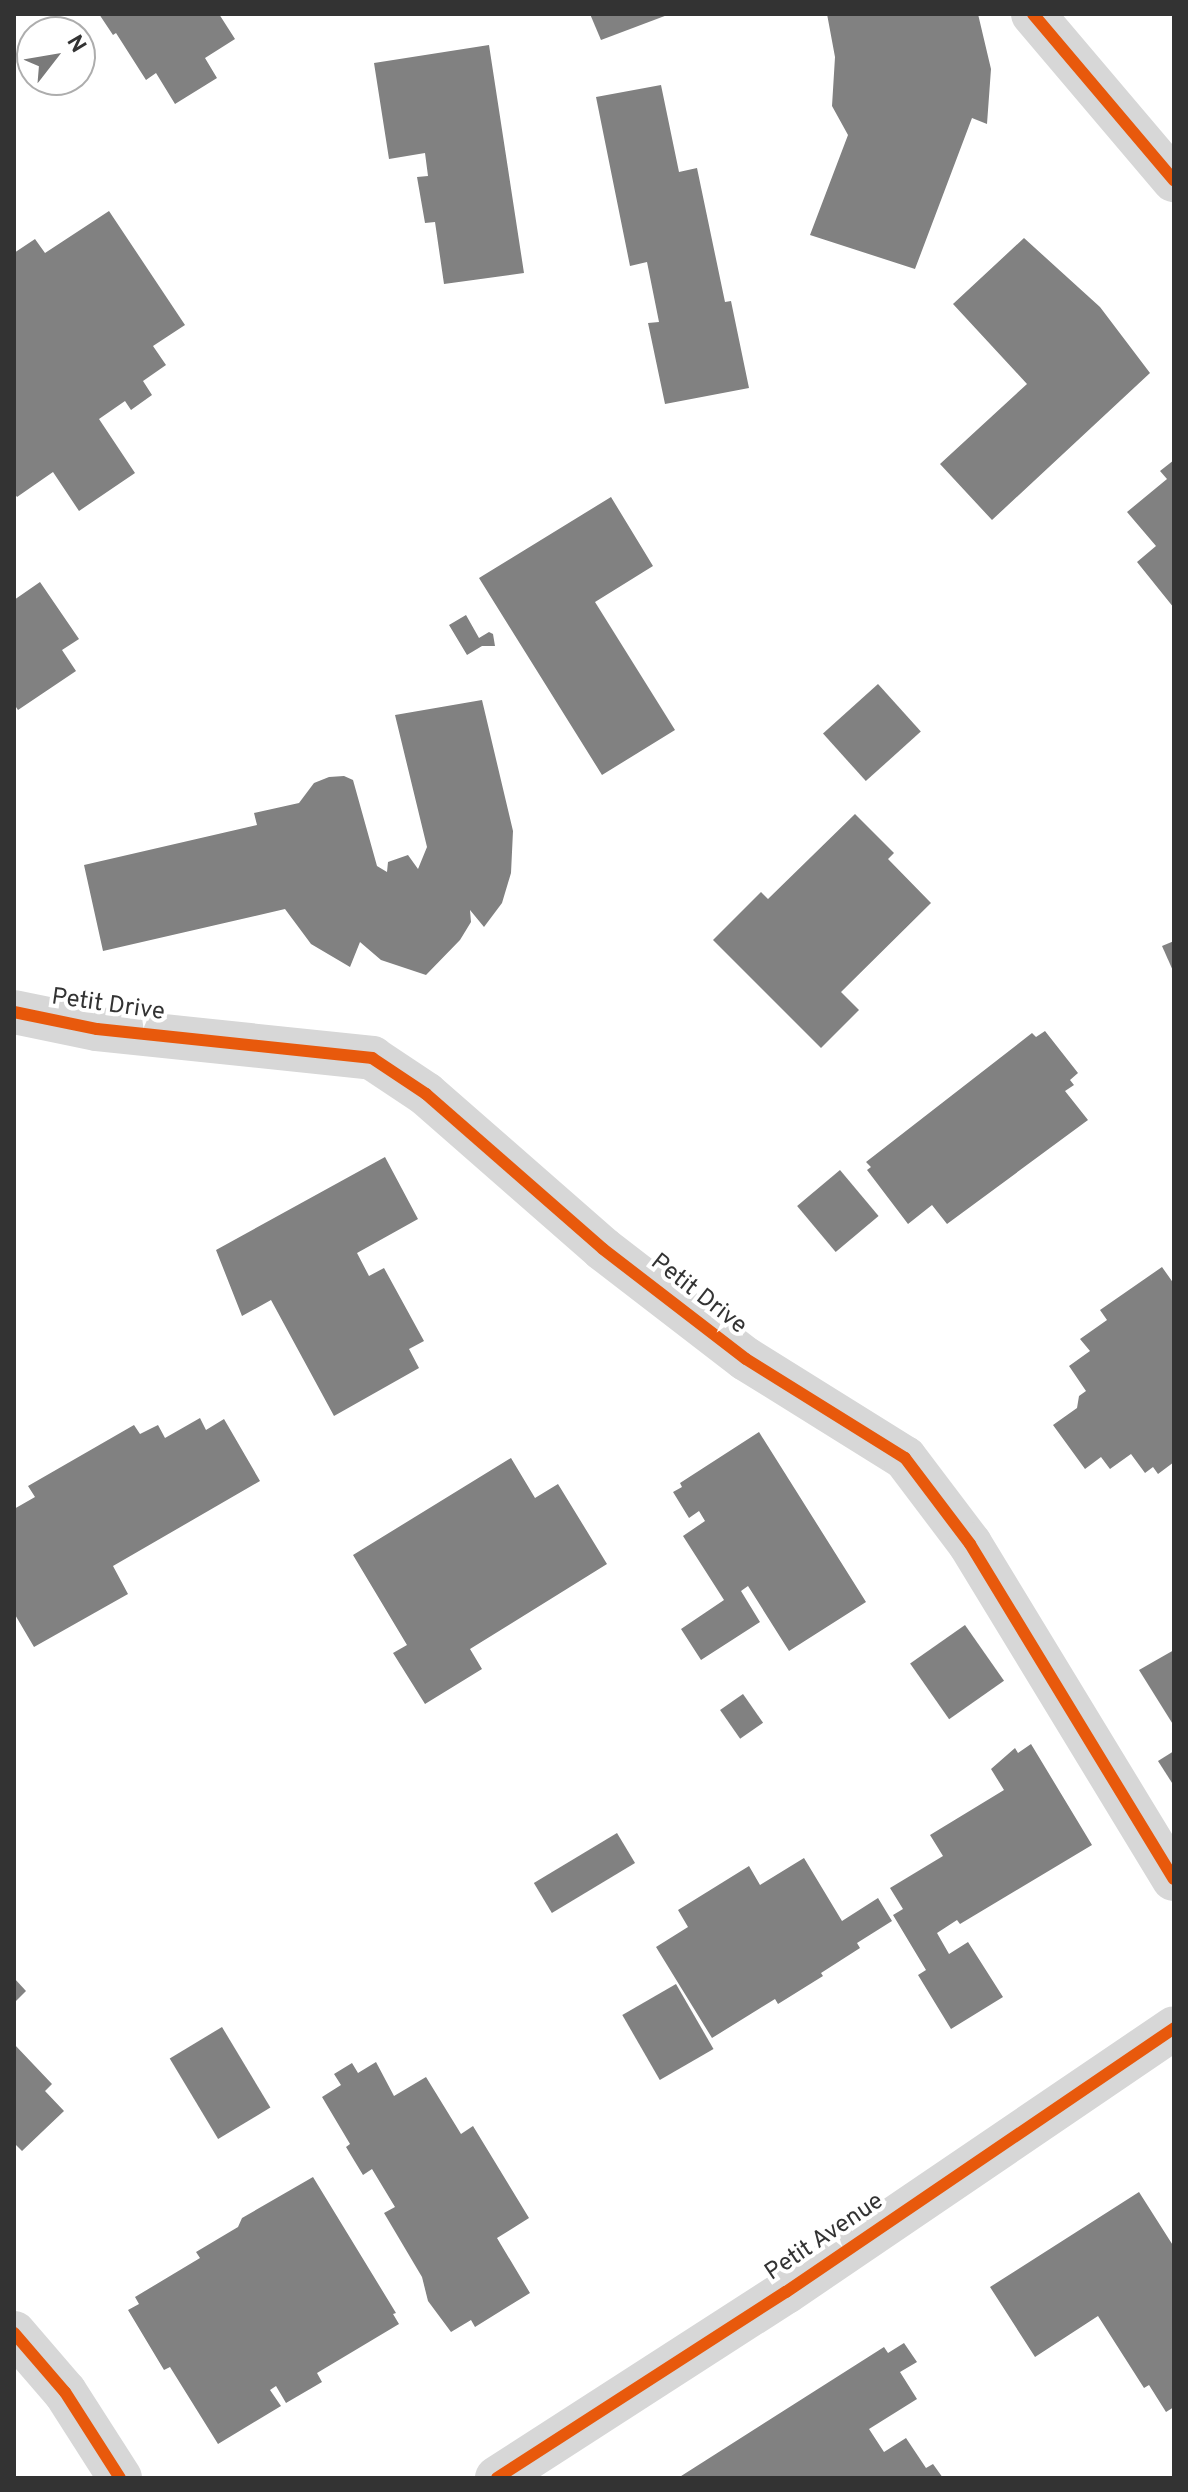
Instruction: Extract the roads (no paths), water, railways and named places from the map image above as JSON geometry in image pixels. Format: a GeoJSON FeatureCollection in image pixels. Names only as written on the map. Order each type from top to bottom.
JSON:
{"type":"FeatureCollection","features":[{"type":"Feature","properties":{"kind":"street"},"geometry":{"type":"LineString","coordinates":[[1033,14],[1174,180]]}},
{"type":"Feature","properties":{"kind":"street","name":"Petit Drive"},"geometry":{"type":"LineString","coordinates":[[14,1012],[97,1029],[372,1058],[426,1094],[603,1249],[746,1359],[905,1458],[970,1544],[1174,1879]]}},
{"type":"Feature","properties":{"kind":"street","name":"Petit Avenue"},"geometry":{"type":"LineString","coordinates":[[497,2478],[786,2292],[1174,2028]]}},
{"type":"Feature","properties":{"kind":"street"},"geometry":{"type":"LineString","coordinates":[[14,2333],[65,2392],[120,2478]]}}]}
